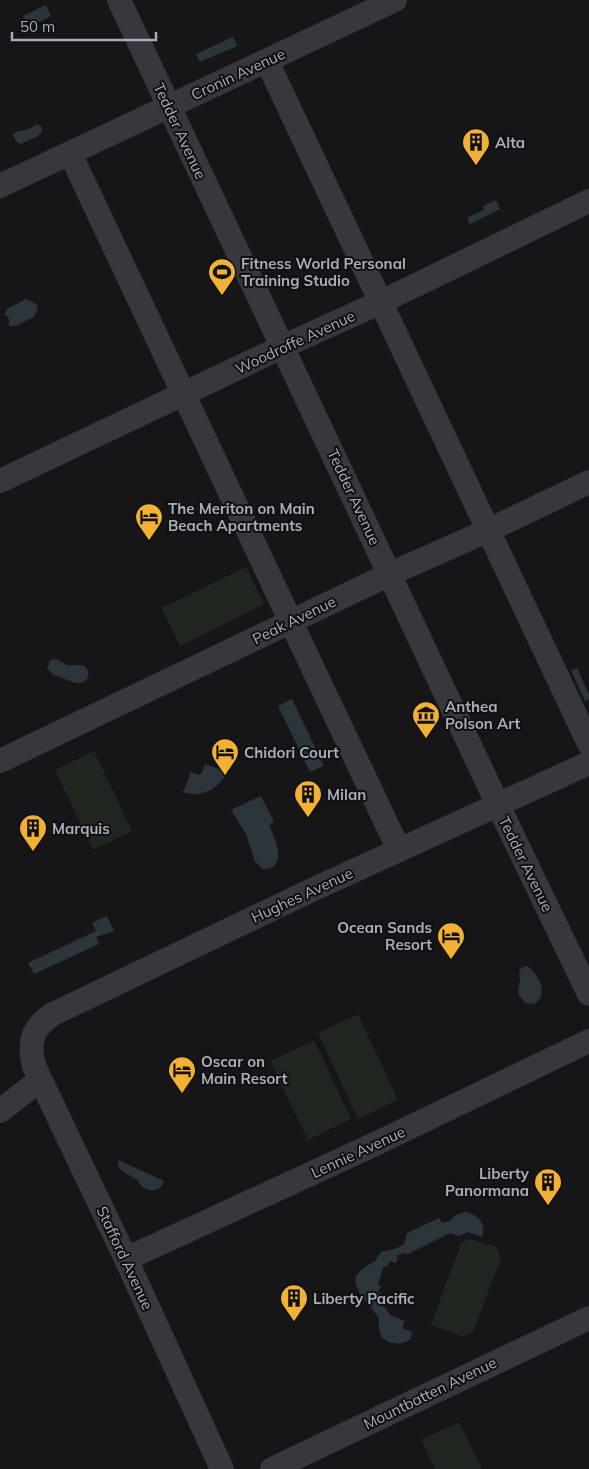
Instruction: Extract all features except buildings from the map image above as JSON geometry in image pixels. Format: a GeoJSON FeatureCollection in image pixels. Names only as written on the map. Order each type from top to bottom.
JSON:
{"type":"FeatureCollection","features":[{"type":"Feature","properties":{"kind":"street","name":"Tedder Avenue"},"geometry":{"type":"LineString","coordinates":[[119,0],[589,994]]}},
{"type":"Feature","properties":{"kind":"street","name":"Cronin Avenue"},"geometry":{"type":"LineString","coordinates":[[0,186],[395,0]]}},
{"type":"Feature","properties":{"kind":"street"},"geometry":{"type":"LineString","coordinates":[[267,61],[589,744]]}},
{"type":"Feature","properties":{"kind":"street"},"geometry":{"type":"LineString","coordinates":[[70,152],[399,850]]}},
{"type":"Feature","properties":{"kind":"street","name":"Woodroffe Avenue"},"geometry":{"type":"LineString","coordinates":[[0,481],[381,302],[589,201]]}},
{"type":"Feature","properties":{"kind":"street","name":"Peak Avenue"},"geometry":{"type":"LineString","coordinates":[[0,761],[390,574],[489,530],[589,482]]}},
{"type":"Feature","properties":{"kind":"street","name":"Hughes Avenue"},"geometry":{"type":"LineString","coordinates":[[30,1046],[42,1021],[53,1014],[589,762]]}},
{"type":"Feature","properties":{"kind":"street","name":"Lennie Avenue"},"geometry":{"type":"LineString","coordinates":[[126,1259],[371,1146],[589,1041]]}},
{"type":"Feature","properties":{"kind":"street","name":"Stafford Avenue"},"geometry":{"type":"LineString","coordinates":[[30,1046],[34,1066],[40,1080],[126,1259],[222,1469]]}},
{"type":"Feature","properties":{"kind":"street"},"geometry":{"type":"LineString","coordinates":[[0,1111],[40,1080]]}},
{"type":"Feature","properties":{"kind":"street","name":"Mountbatten Avenue"},"geometry":{"type":"LineString","coordinates":[[272,1469],[589,1318]]}},
{"type":"Feature","properties":{"kind":"shaded area"},"geometry":{"type":"Polygon","coordinates":[[[46,5],[51,16],[29,27],[23,16],[46,5]]]}},
{"type":"Feature","properties":{"kind":"shaded area"},"geometry":{"type":"Polygon","coordinates":[[[233,37],[237,46],[200,62],[196,54],[233,37]]]}},
{"type":"Feature","properties":{"kind":"shaded area"},"geometry":{"type":"Polygon","coordinates":[[[37,124],[41,126],[42,131],[38,136],[20,144],[16,141],[13,135],[16,132],[29,129],[37,124]]]}},
{"type":"Feature","properties":{"kind":"shaded area"},"geometry":{"type":"Polygon","coordinates":[[[496,200],[500,209],[470,224],[467,218],[484,210],[483,206],[496,200]]]}},
{"type":"Feature","properties":{"kind":"shaded area"},"geometry":{"type":"Polygon","coordinates":[[[26,299],[38,306],[34,317],[15,326],[10,326],[8,324],[10,321],[4,315],[7,309],[26,299]]]}},
{"type":"Feature","properties":{"kind":"shaded area"},"geometry":{"type":"Polygon","coordinates":[[[246,567],[264,604],[180,646],[161,608],[246,567]]]}},
{"type":"Feature","properties":{"kind":"shaded area"},"geometry":{"type":"Polygon","coordinates":[[[54,659],[68,665],[84,666],[89,674],[87,679],[76,683],[53,675],[47,668],[50,661],[54,659]]]}},
{"type":"Feature","properties":{"kind":"shaded area"},"geometry":{"type":"Polygon","coordinates":[[[577,668],[589,694],[589,699],[585,701],[571,671],[577,668]]]}},
{"type":"Feature","properties":{"kind":"shaded area"},"geometry":{"type":"Polygon","coordinates":[[[292,699],[324,766],[310,772],[278,706],[292,699]]]}},
{"type":"Feature","properties":{"kind":"shaded area"},"geometry":{"type":"Polygon","coordinates":[[[94,751],[132,831],[93,850],[55,770],[94,751]]]}},
{"type":"Feature","properties":{"kind":"shaded area"},"geometry":{"type":"Polygon","coordinates":[[[205,764],[227,772],[219,784],[209,791],[197,794],[183,792],[191,772],[198,775],[202,773],[205,764]]]}},
{"type":"Feature","properties":{"kind":"shaded area"},"geometry":{"type":"Polygon","coordinates":[[[261,796],[274,822],[269,825],[278,852],[276,864],[271,868],[263,869],[255,862],[246,834],[231,810],[261,796]]]}},
{"type":"Feature","properties":{"kind":"shaded area"},"geometry":{"type":"Polygon","coordinates":[[[107,916],[114,931],[96,937],[99,944],[34,974],[28,963],[96,931],[92,923],[107,916]]]}},
{"type":"Feature","properties":{"kind":"shaded area"},"geometry":{"type":"Polygon","coordinates":[[[527,966],[539,979],[542,990],[539,1000],[534,1004],[525,1003],[518,994],[519,971],[527,966]]]}},
{"type":"Feature","properties":{"kind":"shaded area"},"geometry":{"type":"Polygon","coordinates":[[[358,1014],[398,1100],[358,1119],[318,1033],[358,1014]]]}},
{"type":"Feature","properties":{"kind":"shaded area"},"geometry":{"type":"Polygon","coordinates":[[[314,1040],[351,1119],[308,1140],[270,1061],[314,1040]]]}},
{"type":"Feature","properties":{"kind":"shaded area"},"geometry":{"type":"Polygon","coordinates":[[[118,1160],[164,1181],[158,1189],[148,1190],[136,1179],[121,1170],[118,1160]]]}},
{"type":"Feature","properties":{"kind":"shaded area"},"geometry":{"type":"Polygon","coordinates":[[[466,1212],[478,1218],[482,1224],[482,1237],[468,1232],[459,1236],[450,1233],[408,1254],[398,1255],[396,1263],[390,1261],[387,1267],[384,1266],[378,1284],[381,1286],[378,1293],[384,1295],[380,1303],[390,1315],[405,1321],[402,1328],[413,1332],[410,1339],[402,1343],[398,1344],[385,1340],[379,1331],[378,1317],[357,1288],[356,1276],[362,1269],[375,1261],[381,1252],[395,1249],[404,1244],[407,1233],[439,1218],[442,1223],[450,1221],[455,1215],[466,1212]]]}},
{"type":"Feature","properties":{"kind":"shaded area"},"geometry":{"type":"Polygon","coordinates":[[[470,1239],[496,1247],[501,1259],[473,1332],[464,1337],[431,1325],[461,1243],[470,1239]]]}},
{"type":"Feature","properties":{"kind":"shaded area"},"geometry":{"type":"Polygon","coordinates":[[[459,1422],[482,1469],[435,1469],[421,1440],[459,1422]]]}},
{"type":"Feature","properties":{"kind":"place","name":"Alta"},"geometry":{"type":"Point","coordinates":[476,166]}},
{"type":"Feature","properties":{"kind":"place","name":"Fitness World Personal Training Studio"},"geometry":{"type":"Point","coordinates":[222,296]}},
{"type":"Feature","properties":{"kind":"place","name":"The Meriton on Main Beach Apartments"},"geometry":{"type":"Point","coordinates":[149,541]}},
{"type":"Feature","properties":{"kind":"place","name":"Anthea Polson Art"},"geometry":{"type":"Point","coordinates":[426,739]}},
{"type":"Feature","properties":{"kind":"place","name":"Chidori Court"},"geometry":{"type":"Point","coordinates":[225,776]}},
{"type":"Feature","properties":{"kind":"place","name":"Milan"},"geometry":{"type":"Point","coordinates":[308,818]}},
{"type":"Feature","properties":{"kind":"place","name":"Marquis"},"geometry":{"type":"Point","coordinates":[33,852]}},
{"type":"Feature","properties":{"kind":"place","name":"Ocean Sands Resort"},"geometry":{"type":"Point","coordinates":[451,960]}},
{"type":"Feature","properties":{"kind":"place","name":"Oscar on Main Resort"},"geometry":{"type":"Point","coordinates":[182,1094]}},
{"type":"Feature","properties":{"kind":"place","name":"Liberty Panormana"},"geometry":{"type":"Point","coordinates":[548,1206]}},
{"type":"Feature","properties":{"kind":"place","name":"Liberty Pacific"},"geometry":{"type":"Point","coordinates":[294,1322]}}]}
